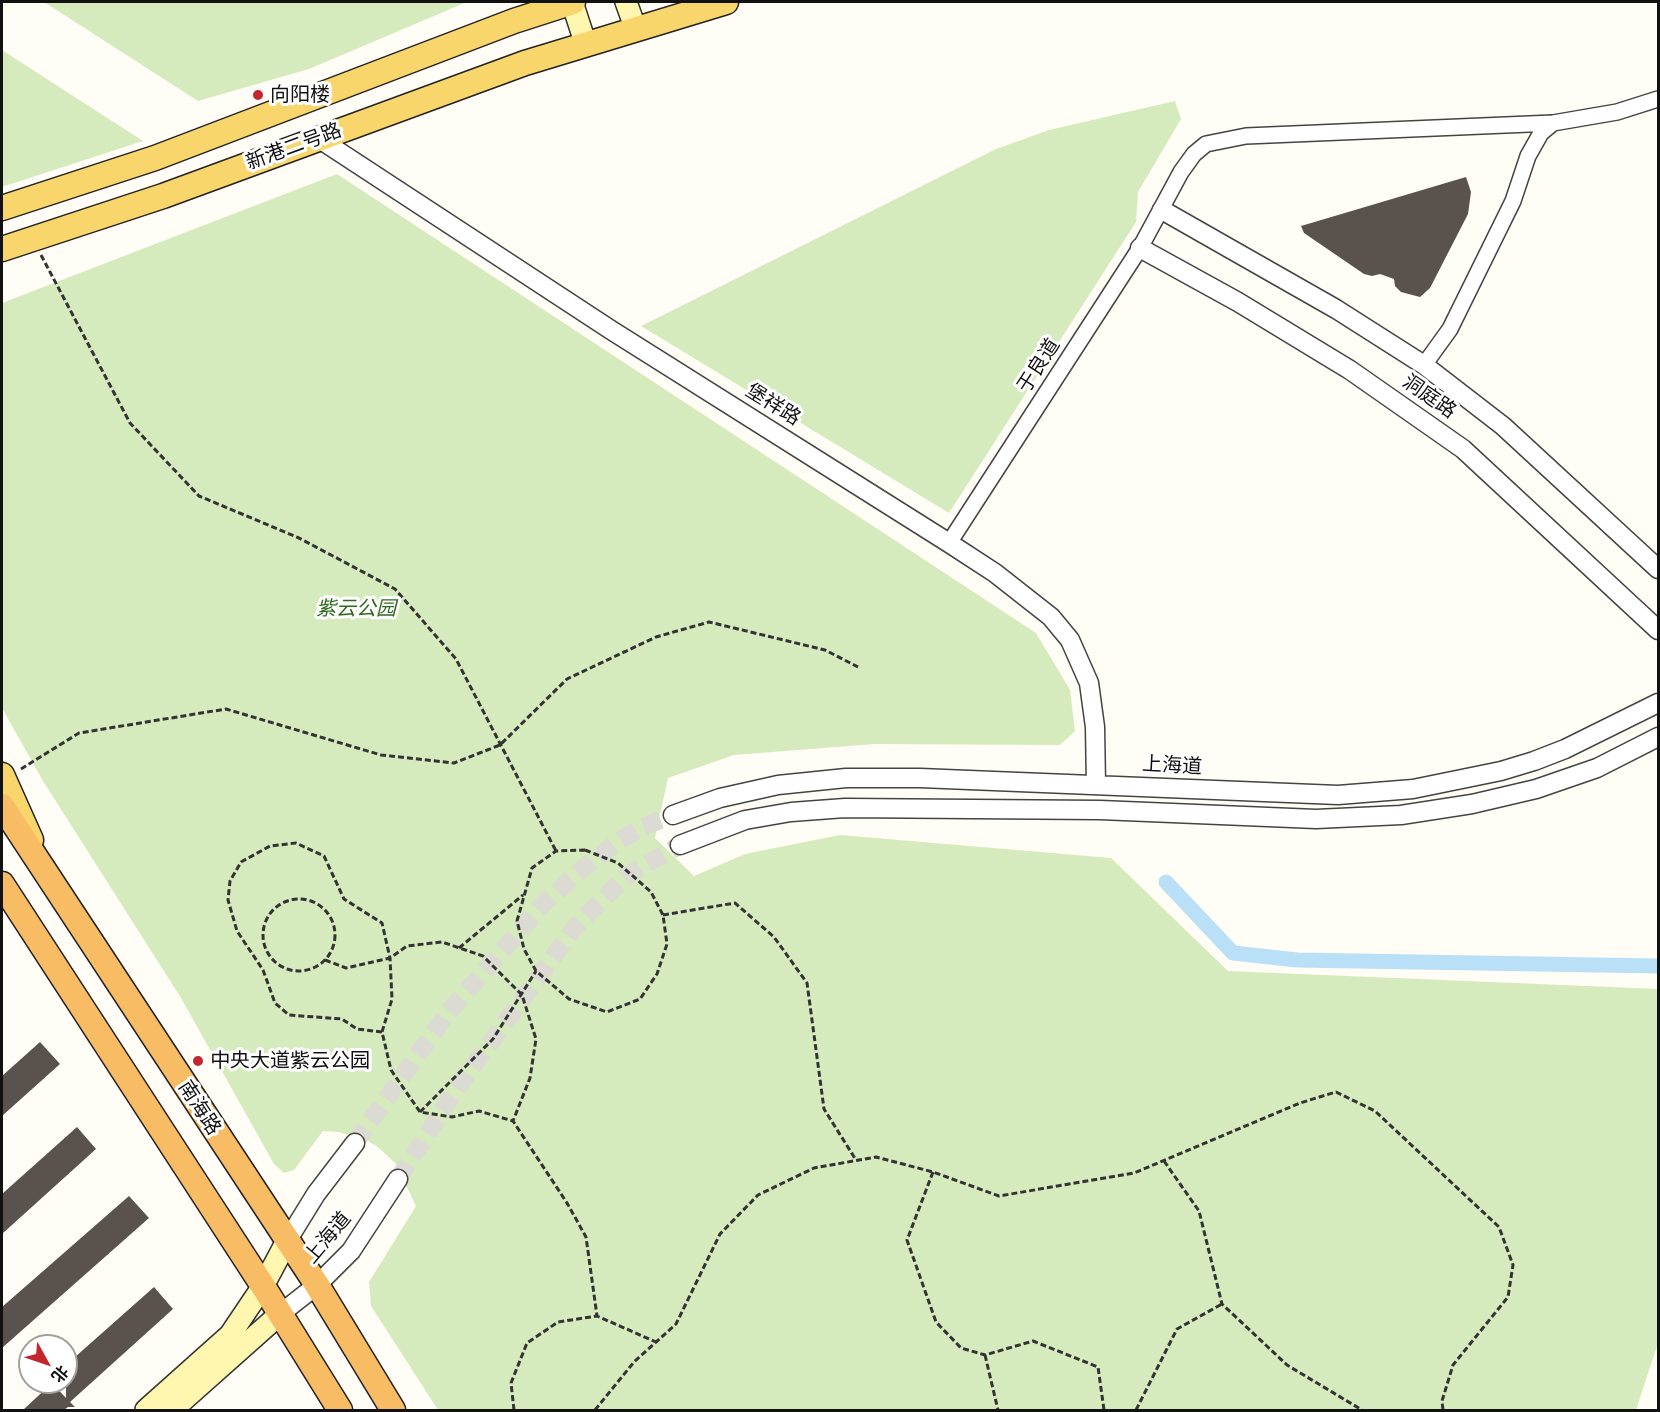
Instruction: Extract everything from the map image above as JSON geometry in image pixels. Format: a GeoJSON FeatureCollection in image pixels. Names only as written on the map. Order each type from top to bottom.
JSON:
{"type":"FeatureCollection","features":[{"type":"Feature","properties":{"kind":"highway","name":"南海路"},"geometry":{"type":"LineString","coordinates":[[2,806],[317,1285],[393,1410]]}},
{"type":"Feature","properties":{"kind":"highway"},"geometry":{"type":"LineString","coordinates":[[2,885],[263,1286],[340,1410]]}},
{"type":"Feature","properties":{"kind":"main road"},"geometry":{"type":"LineString","coordinates":[[573,2],[585,42]]}},
{"type":"Feature","properties":{"kind":"main road","name":"新港二号路"},"geometry":{"type":"LineString","coordinates":[[2,208],[155,158],[514,21],[573,2]]}},
{"type":"Feature","properties":{"kind":"main road"},"geometry":{"type":"LineString","coordinates":[[626,2],[635,27]]}},
{"type":"Feature","properties":{"kind":"main road","name":"新港二号路"},"geometry":{"type":"LineString","coordinates":[[2,249],[163,196],[585,42],[726,2]]}},
{"type":"Feature","properties":{"kind":"main road"},"geometry":{"type":"LineString","coordinates":[[3,777],[46,876]]}},
{"type":"Feature","properties":{"kind":"main road"},"geometry":{"type":"LineString","coordinates":[[146,1410],[230,1335],[263,1286],[287,1241]]}},
{"type":"Feature","properties":{"kind":"main road"},"geometry":{"type":"LineString","coordinates":[[172,1410],[280,1314]]}},
{"type":"Feature","properties":{"kind":"street","name":"于良道"},"geometry":{"type":"LineString","coordinates":[[950,543],[1140,248],[1181,172],[1194,154],[1206,144],[1246,136],[1553,123],[1617,112],[1659,99]]}},
{"type":"Feature","properties":{"kind":"street"},"geometry":{"type":"LineString","coordinates":[[1424,365],[1450,329],[1520,185],[1533,145],[1541,133],[1553,123]]}},
{"type":"Feature","properties":{"kind":"street","name":"堡祥路"},"geometry":{"type":"LineString","coordinates":[[318,138],[611,330],[950,543],[995,573],[1051,617],[1070,640],[1089,683],[1093,708],[1096,785]]}},
{"type":"Feature","properties":{"kind":"street","name":"洞庭路"},"geometry":{"type":"LineString","coordinates":[[1162,210],[1336,309],[1424,365],[1503,426],[1659,569]]}},
{"type":"Feature","properties":{"kind":"street","name":"洞庭路"},"geometry":{"type":"LineString","coordinates":[[1140,248],[1238,302],[1350,370],[1463,449],[1659,630]]}},
{"type":"Feature","properties":{"kind":"street","name":"上海道"},"geometry":{"type":"LineString","coordinates":[[673,815],[743,792],[817,780],[920,778],[1338,795],[1413,789],[1501,771],[1566,749],[1659,703]]}},
{"type":"Feature","properties":{"kind":"street"},"geometry":{"type":"LineString","coordinates":[[680,845],[744,820],[791,812],[845,808],[1100,810],[1316,819],[1401,815],[1472,804],[1536,789],[1597,768],[1659,737]]}},
{"type":"Feature","properties":{"kind":"street","name":"上海道"},"geometry":{"type":"LineString","coordinates":[[287,1241],[316,1194],[355,1143]]}},
{"type":"Feature","properties":{"kind":"street","name":"上海道"},"geometry":{"type":"LineString","coordinates":[[280,1314],[317,1285],[351,1251],[398,1179]]}},
{"type":"Feature","properties":{"kind":"path"},"geometry":{"type":"LineString","coordinates":[[33,238],[130,423],[200,496],[299,538],[395,589],[456,659],[556,851]]}},
{"type":"Feature","properties":{"kind":"path"},"geometry":{"type":"LineString","coordinates":[[3,777],[79,733],[226,709],[381,755],[454,763],[500,745],[567,679],[656,637],[708,622],[825,650],[858,667]]}},
{"type":"Feature","properties":{"kind":"path"},"geometry":{"type":"LineString","coordinates":[[382,1032],[357,1029],[342,1019],[289,1015],[275,1003],[263,970],[237,931],[228,900],[230,881],[242,862],[270,846],[296,843],[324,856],[344,898],[382,923],[390,958],[392,999],[382,1032],[391,1070],[420,1112],[452,1117],[479,1111],[513,1121],[567,1203],[586,1237],[597,1316]]}},
{"type":"Feature","properties":{"kind":"path"},"geometry":{"type":"LineString","coordinates":[[585,850],[618,863],[651,892],[663,915],[667,944],[657,974],[640,999],[607,1011],[569,999],[536,971],[524,949],[517,921],[532,868],[556,851],[585,850]]}},
{"type":"Feature","properties":{"kind":"path"},"geometry":{"type":"LineString","coordinates":[[459,948],[525,894]]}},
{"type":"Feature","properties":{"kind":"path"},"geometry":{"type":"LineString","coordinates":[[325,960],[332,951],[335,928],[324,908],[303,898],[291,899],[271,911],[265,922],[264,940],[271,957],[280,965],[303,971],[325,960],[346,968],[390,958],[407,946],[442,942],[483,956],[522,995],[536,1039],[530,1078],[513,1121]]}},
{"type":"Feature","properties":{"kind":"path"},"geometry":{"type":"LineString","coordinates":[[663,915],[735,903],[774,937],[807,983],[824,1109],[856,1161]]}},
{"type":"Feature","properties":{"kind":"path"},"geometry":{"type":"LineString","coordinates":[[420,1112],[493,1039],[536,971]]}},
{"type":"Feature","properties":{"kind":"path"},"geometry":{"type":"LineString","coordinates":[[595,1410],[634,1362],[676,1324],[720,1234],[758,1195],[814,1168],[876,1157],[933,1172],[999,1196],[1134,1173],[1300,1103],[1336,1092],[1376,1111],[1499,1227],[1513,1265],[1508,1297],[1454,1365],[1442,1401],[1443,1410]]}},
{"type":"Feature","properties":{"kind":"path"},"geometry":{"type":"LineString","coordinates":[[1164,1161],[1198,1211],[1222,1304],[1287,1365],[1362,1410]]}},
{"type":"Feature","properties":{"kind":"path"},"geometry":{"type":"LineString","coordinates":[[933,1172],[907,1240],[936,1322],[961,1348],[985,1355],[1033,1341],[1098,1367],[1104,1410]]}},
{"type":"Feature","properties":{"kind":"path"},"geometry":{"type":"LineString","coordinates":[[1136,1410],[1177,1329],[1222,1304]]}},
{"type":"Feature","properties":{"kind":"path"},"geometry":{"type":"LineString","coordinates":[[514,1410],[511,1383],[527,1343],[558,1322],[597,1316],[656,1342]]}},
{"type":"Feature","properties":{"kind":"path"},"geometry":{"type":"LineString","coordinates":[[985,1355],[998,1410]]}},
{"type":"Feature","properties":{"kind":"green space"},"geometry":{"type":"Polygon","coordinates":[[[44,2],[467,2],[309,69],[198,101],[44,2]]]}},
{"type":"Feature","properties":{"kind":"green space"},"geometry":{"type":"Polygon","coordinates":[[[2,50],[143,141],[2,187],[2,50]]]}},
{"type":"Feature","properties":{"kind":"green space"},"geometry":{"type":"Polygon","coordinates":[[[1175,101],[1181,119],[1138,192],[1136,222],[949,513],[641,326],[996,149],[1049,130],[1175,101]]]}},
{"type":"Feature","properties":{"kind":"green space","name":"紫云公园"},"geometry":{"type":"Polygon","coordinates":[[[337,174],[1036,633],[1070,690],[1075,731],[1060,745],[875,744],[734,755],[668,778],[655,838],[694,876],[745,854],[840,835],[1111,858],[1228,971],[1658,989],[1658,1343],[1636,1410],[438,1410],[371,1306],[369,1282],[416,1206],[396,1164],[378,1147],[366,1140],[338,1132],[323,1131],[294,1170],[284,1173],[274,1164],[181,998],[43,781],[2,708],[2,303],[337,174]]]}},
{"type":"Feature","properties":{"kind":"building"},"geometry":{"type":"Polygon","coordinates":[[[1466,177],[1471,192],[1468,214],[1430,288],[1420,297],[1401,292],[1395,286],[1394,279],[1380,274],[1372,276],[1364,274],[1304,233],[1301,226],[1466,177]]]}},
{"type":"Feature","properties":{"kind":"building"},"geometry":{"type":"Polygon","coordinates":[[[40,1042],[60,1064],[2,1116],[2,1076],[40,1042]]]}},
{"type":"Feature","properties":{"kind":"building"},"geometry":{"type":"Polygon","coordinates":[[[77,1127],[96,1149],[2,1234],[2,1194],[77,1127]]]}},
{"type":"Feature","properties":{"kind":"building"},"geometry":{"type":"Polygon","coordinates":[[[129,1196],[149,1218],[2,1348],[2,1307],[129,1196]]]}},
{"type":"Feature","properties":{"kind":"building"},"geometry":{"type":"Polygon","coordinates":[[[154,1287],[173,1309],[70,1402],[75,1407],[68,1407],[64,1410],[23,1410],[40,1394],[62,1394],[66,1398],[66,1394],[78,1394],[78,1354],[154,1287]]]}},
{"type":"Feature","properties":{"kind":"waterway"},"geometry":{"type":"LineString","coordinates":[[1166,882],[1233,953],[1297,960],[1658,966]]}},
{"type":"Feature","properties":{"kind":"tunnel"},"geometry":{"type":"LineString","coordinates":[[355,1143],[446,1015],[544,903],[615,844],[640,828],[673,815]]}},
{"type":"Feature","properties":{"kind":"tunnel"},"geometry":{"type":"LineString","coordinates":[[398,1179],[455,1091],[575,927],[625,877],[680,845]]}},
{"type":"Feature","properties":{"kind":"place","name":"向阳楼"},"geometry":{"type":"Point","coordinates":[258,95]}},
{"type":"Feature","properties":{"kind":"place","name":"中央大道紫云公园"},"geometry":{"type":"Point","coordinates":[198,1061]}}]}
